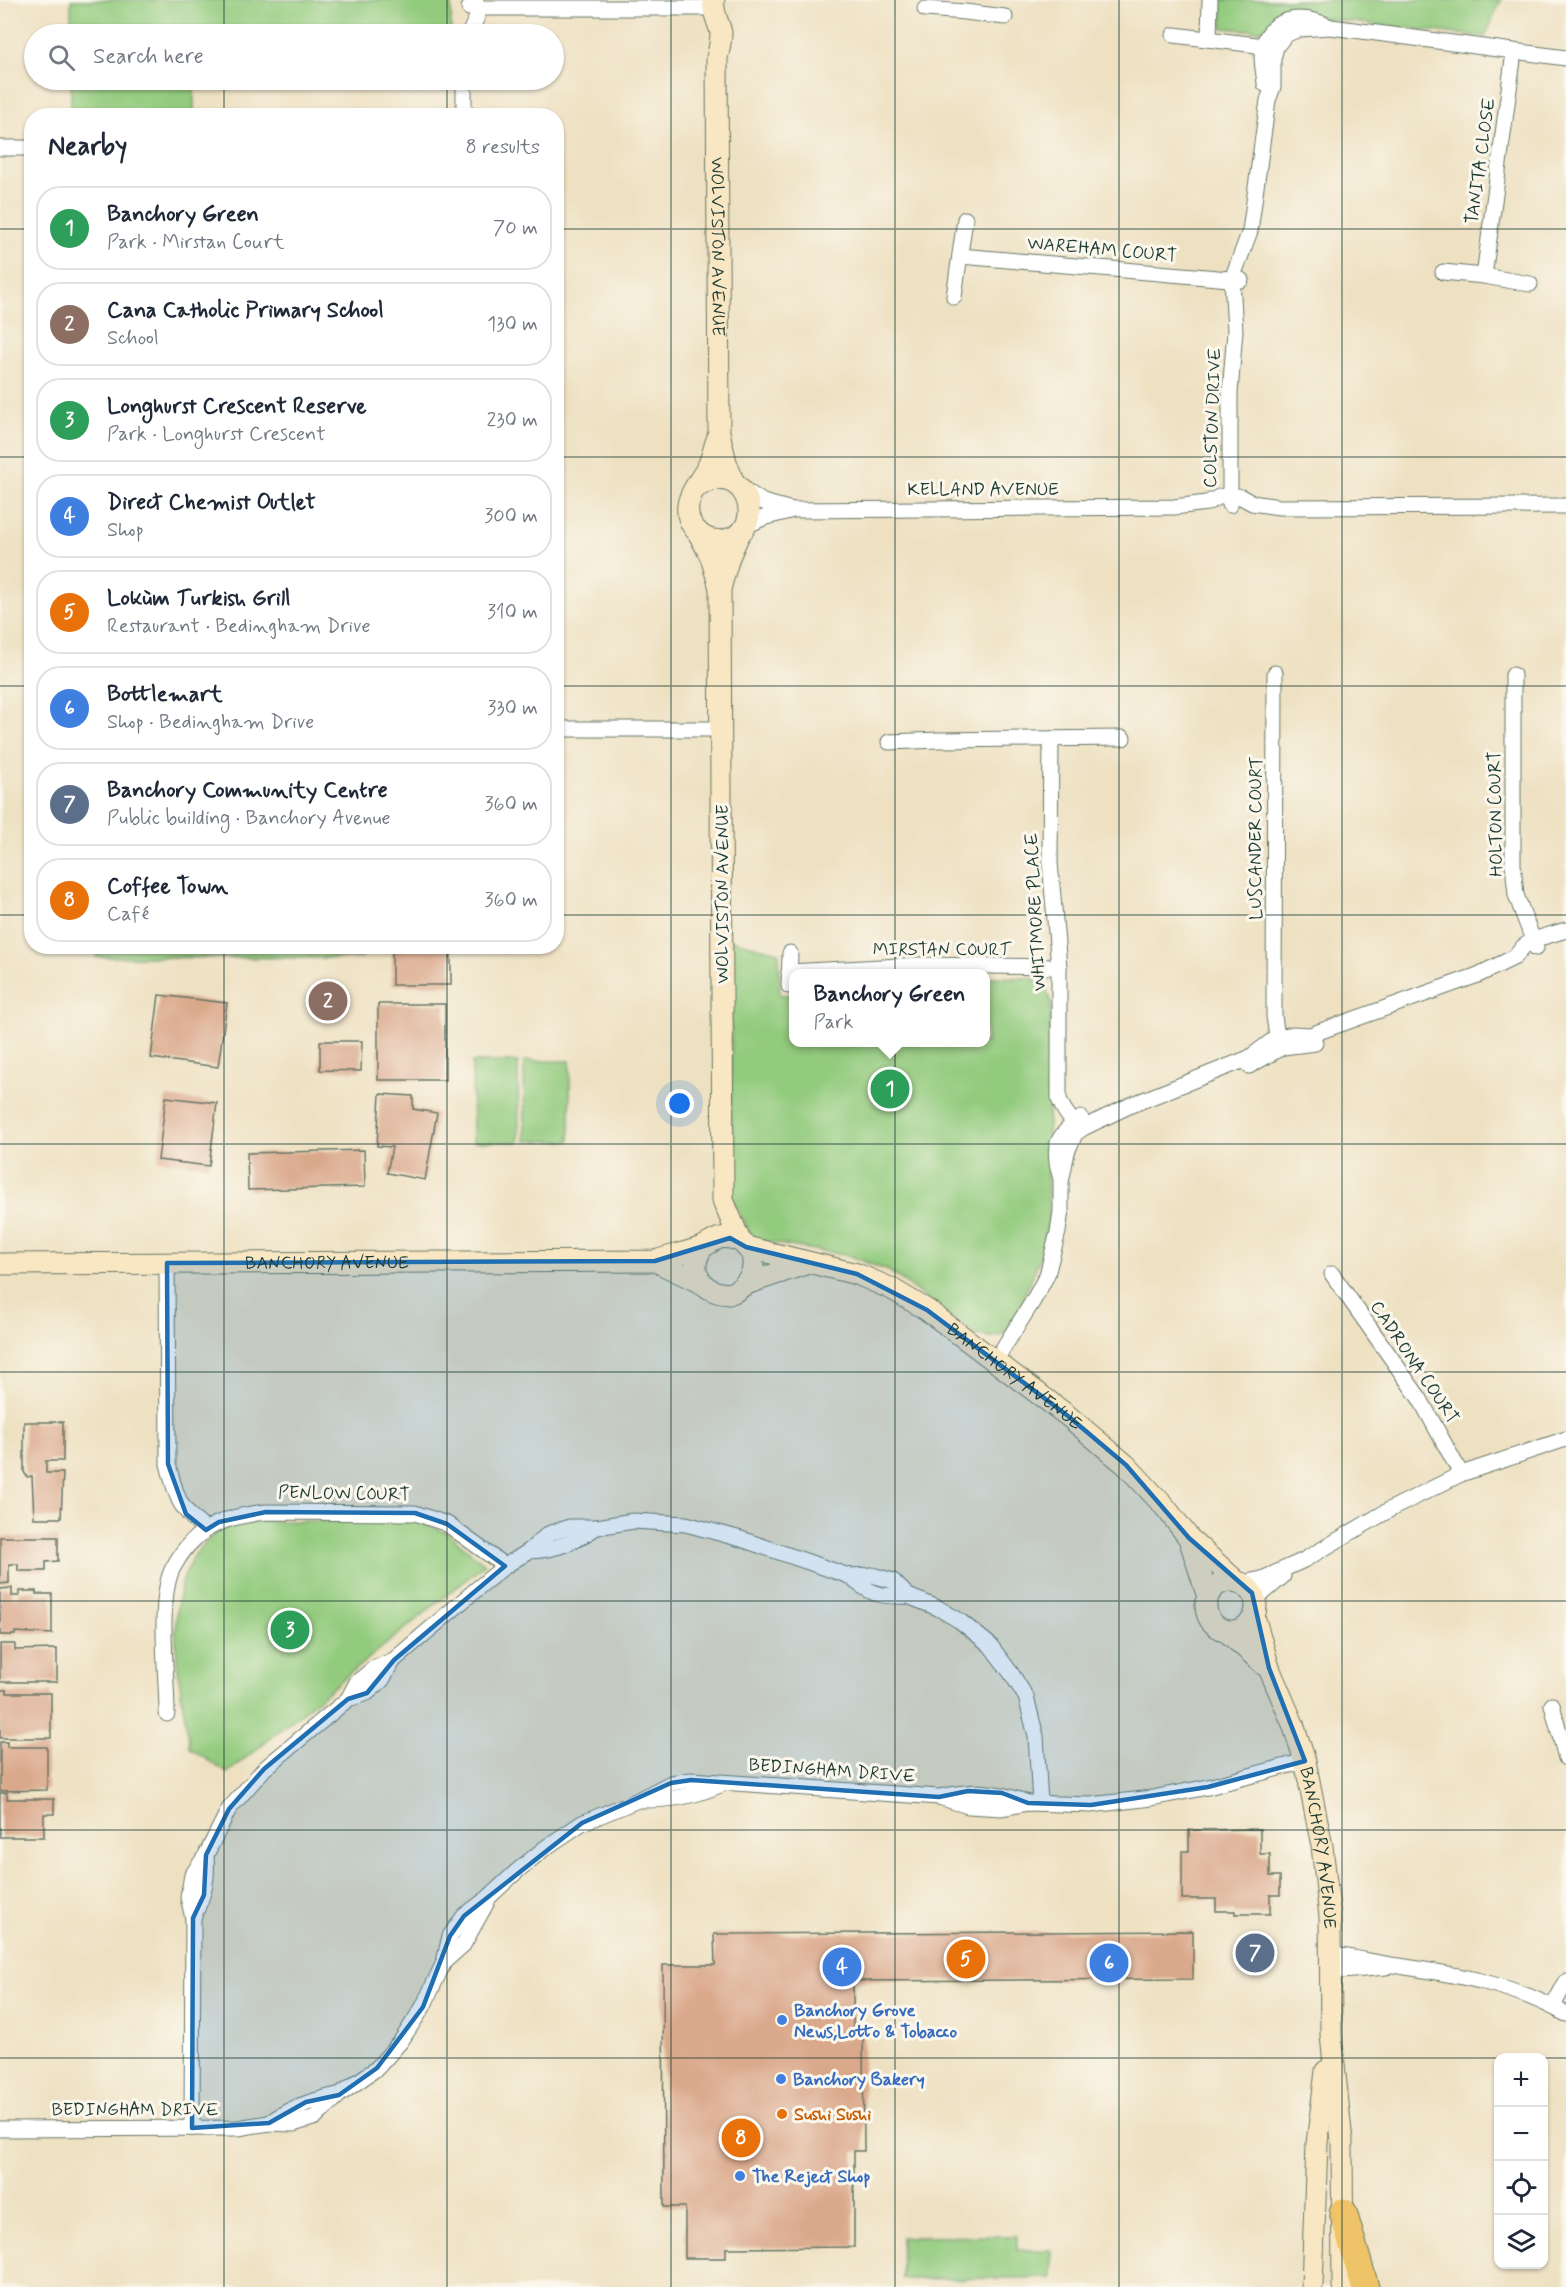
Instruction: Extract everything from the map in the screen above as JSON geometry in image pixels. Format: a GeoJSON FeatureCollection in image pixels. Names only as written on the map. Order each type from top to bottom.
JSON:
{"type":"FeatureCollection","features":[{"type":"Feature","properties":{"kind":"highway"},"geometry":{"type":"LineString","coordinates":[[1342,2212],[1365,2287]]}},
{"type":"Feature","properties":{"kind":"street"},"geometry":{"type":"LineString","coordinates":[[1209,39],[1210,0]]}},
{"type":"Feature","properties":{"kind":"street"},"geometry":{"type":"LineString","coordinates":[[472,4],[709,4]]}},
{"type":"Feature","properties":{"kind":"street"},"geometry":{"type":"LineString","coordinates":[[465,24],[472,4]]}},
{"type":"Feature","properties":{"kind":"street"},"geometry":{"type":"LineString","coordinates":[[472,4],[477,17],[474,24]]}},
{"type":"Feature","properties":{"kind":"street","name":"WOLVISTON AVENUE"},"geometry":{"type":"LineString","coordinates":[[709,4],[720,31],[721,45],[717,58],[719,433],[726,462],[737,485]]}},
{"type":"Feature","properties":{"kind":"street"},"geometry":{"type":"LineString","coordinates":[[925,9],[965,6],[1005,17]]}},
{"type":"Feature","properties":{"kind":"street"},"geometry":{"type":"LineString","coordinates":[[1174,35],[1270,46],[1299,28],[1331,27],[1566,58]]}},
{"type":"Feature","properties":{"kind":"street","name":"COLSTON DRIVE"},"geometry":{"type":"LineString","coordinates":[[1230,500],[1230,393],[1235,331],[1243,315],[1244,303],[1237,280],[1252,246],[1250,231],[1268,100],[1273,87],[1273,59],[1270,46]]}},
{"type":"Feature","properties":{"kind":"street","name":"TANITA CLOSE"},"geometry":{"type":"LineString","coordinates":[[1484,276],[1514,52]]}},
{"type":"Feature","properties":{"kind":"street"},"geometry":{"type":"LineString","coordinates":[[464,90],[464,108]]}},
{"type":"Feature","properties":{"kind":"street"},"geometry":{"type":"LineString","coordinates":[[0,148],[24,148]]}},
{"type":"Feature","properties":{"kind":"street"},"geometry":{"type":"LineString","coordinates":[[954,297],[965,219]]}},
{"type":"Feature","properties":{"kind":"street","name":"WAREHAM COURT"},"geometry":{"type":"LineString","coordinates":[[960,256],[1237,280]]}},
{"type":"Feature","properties":{"kind":"street"},"geometry":{"type":"LineString","coordinates":[[1443,272],[1530,284]]}},
{"type":"Feature","properties":{"kind":"street","name":"WOLVISTON AVENUE"},"geometry":{"type":"LineString","coordinates":[[697,487],[709,464],[719,433]]}},
{"type":"Feature","properties":{"kind":"street"},"geometry":{"type":"LineString","coordinates":[[715,479],[737,485],[746,494],[750,511],[742,529],[733,537],[714,540],[698,532],[688,515],[691,495],[697,487],[715,479]]}},
{"type":"Feature","properties":{"kind":"street","name":"KELLAND AVENUE"},"geometry":{"type":"LineString","coordinates":[[737,485],[764,502],[793,510]]}},
{"type":"Feature","properties":{"kind":"street"},"geometry":{"type":"LineString","coordinates":[[1230,500],[1251,513],[1263,513],[1279,507],[1566,506]]}},
{"type":"Feature","properties":{"kind":"street","name":"KELLAND AVENUE"},"geometry":{"type":"LineString","coordinates":[[742,529],[763,518],[793,510],[1174,507],[1193,514],[1208,513],[1230,500]]}},
{"type":"Feature","properties":{"kind":"street","name":"WOLVISTON AVENUE"},"geometry":{"type":"LineString","coordinates":[[720,589],[729,557],[742,529]]}},
{"type":"Feature","properties":{"kind":"street","name":"WOLVISTON AVENUE"},"geometry":{"type":"LineString","coordinates":[[698,532],[711,557],[720,589],[723,1200],[705,1245]]}},
{"type":"Feature","properties":{"kind":"street","name":"LUSCANDER COURT"},"geometry":{"type":"LineString","coordinates":[[1275,674],[1274,1016],[1282,1040]]}},
{"type":"Feature","properties":{"kind":"street","name":"HOLTON COURT"},"geometry":{"type":"LineString","coordinates":[[1513,675],[1513,864],[1516,895],[1534,944]]}},
{"type":"Feature","properties":{"kind":"street"},"geometry":{"type":"LineString","coordinates":[[564,729],[721,729]]}},
{"type":"Feature","properties":{"kind":"street"},"geometry":{"type":"LineString","coordinates":[[889,742],[1123,738]]}},
{"type":"Feature","properties":{"kind":"street","name":"WHITMORE PLACE"},"geometry":{"type":"LineString","coordinates":[[1051,739],[1050,862],[1059,967],[1058,1083],[1079,1123]]}},
{"type":"Feature","properties":{"kind":"street"},"geometry":{"type":"LineString","coordinates":[[995,1361],[1047,1275],[1061,1211],[1061,1182],[1070,1142],[1079,1123],[1220,1071],[1253,1066],[1282,1040],[1313,1044],[1324,1041],[1342,1026],[1478,975],[1502,973],[1514,969],[1526,960],[1534,944],[1566,930]]}},
{"type":"Feature","properties":{"kind":"street"},"geometry":{"type":"LineString","coordinates":[[1534,944],[1566,941]]}},
{"type":"Feature","properties":{"kind":"street","name":"MIRSTAN COURT"},"geometry":{"type":"LineString","coordinates":[[789,953],[789,969]]}},
{"type":"Feature","properties":{"kind":"street","name":"MIRSTAN COURT"},"geometry":{"type":"LineString","coordinates":[[882,969],[919,965],[1059,967]]}},
{"type":"Feature","properties":{"kind":"street","name":"WOLVISTON AVENUE"},"geometry":{"type":"LineString","coordinates":[[723,1200],[743,1244]]}},
{"type":"Feature","properties":{"kind":"street"},"geometry":{"type":"LineString","coordinates":[[746,1284],[752,1275],[753,1265],[751,1255],[743,1244],[730,1238],[720,1238],[705,1245],[698,1256],[696,1266],[698,1275],[710,1290],[729,1294],[746,1284],[808,1263]]}},
{"type":"Feature","properties":{"kind":"street","name":"BANCHORY AVENUE"},"geometry":{"type":"LineString","coordinates":[[743,1244],[808,1263],[857,1274],[892,1289],[927,1310],[1068,1416],[1126,1465],[1165,1507],[1189,1538],[1239,1583]]}},
{"type":"Feature","properties":{"kind":"street","name":"BANCHORY AVENUE"},"geometry":{"type":"LineString","coordinates":[[0,1263],[655,1261],[705,1245]]}},
{"type":"Feature","properties":{"kind":"street","name":"BANCHORY AVENUE"},"geometry":{"type":"LineString","coordinates":[[655,1261],[703,1284]]}},
{"type":"Feature","properties":{"kind":"street"},"geometry":{"type":"LineString","coordinates":[[167,1263],[168,1464],[176,1495],[186,1514],[206,1530]]}},
{"type":"Feature","properties":{"kind":"street","name":"CADRONA COURT"},"geometry":{"type":"LineString","coordinates":[[1332,1274],[1420,1399],[1461,1474]]}},
{"type":"Feature","properties":{"kind":"street"},"geometry":{"type":"LineString","coordinates":[[1304,1560],[1268,1588],[1242,1628],[1226,1630],[1214,1624],[1210,1618],[1207,1611],[1208,1597],[1217,1586],[1230,1582],[1239,1583],[1262,1579],[1304,1560],[1389,1510],[1461,1474],[1566,1439]]}},
{"type":"Feature","properties":{"kind":"street","name":"PENLOW COURT"},"geometry":{"type":"LineString","coordinates":[[167,1714],[165,1608],[171,1572],[190,1541],[227,1520],[244,1514],[266,1512],[415,1513],[447,1524],[505,1566]]}},
{"type":"Feature","properties":{"kind":"street"},"geometry":{"type":"LineString","coordinates":[[192,2128],[193,1918],[204,1895],[208,1876],[206,1855],[229,1809],[264,1769],[348,1699],[357,1682],[373,1670],[394,1660],[505,1566],[529,1551],[552,1550],[575,1541],[597,1527],[633,1521],[686,1524],[741,1539],[849,1576],[865,1590],[884,1597],[908,1596],[938,1608],[960,1621],[990,1645],[1026,1697],[1036,1736],[1034,1803]]}},
{"type":"Feature","properties":{"kind":"street","name":"BANCHORY AVENUE"},"geometry":{"type":"LineString","coordinates":[[1189,1538],[1208,1597]]}},
{"type":"Feature","properties":{"kind":"street"},"geometry":{"type":"LineString","coordinates":[[1239,1583],[1252,1593],[1254,1608]]}},
{"type":"Feature","properties":{"kind":"street","name":"BANCHORY AVENUE"},"geometry":{"type":"LineString","coordinates":[[1254,1608],[1269,1668],[1293,1724],[1305,1761],[1322,1846],[1330,1917],[1331,2035],[1342,2142],[1343,2287]]}},
{"type":"Feature","properties":{"kind":"street","name":"BANCHORY AVENUE"},"geometry":{"type":"LineString","coordinates":[[1226,1630],[1269,1668]]}},
{"type":"Feature","properties":{"kind":"street"},"geometry":{"type":"LineString","coordinates":[[1552,1705],[1566,1758]]}},
{"type":"Feature","properties":{"kind":"street","name":"BEDINGHAM DRIVE"},"geometry":{"type":"LineString","coordinates":[[0,2129],[238,2128],[269,2122],[286,2110],[306,2102],[339,2095],[377,2068],[400,2041],[423,2007],[444,1962],[450,1936],[464,1916],[488,1898],[524,1865],[582,1823],[638,1800],[669,1800],[694,1796],[723,1784],[770,1785],[939,1797],[968,1806],[1002,1808],[1034,1803],[1091,1804],[1152,1798],[1208,1787],[1305,1761]]}},
{"type":"Feature","properties":{"kind":"street"},"geometry":{"type":"LineString","coordinates":[[1331,1964],[1398,1966],[1436,1970],[1528,1995],[1559,2010],[1566,1982]]}},
{"type":"Feature","properties":{"kind":"street","name":"BANCHORY AVENUE"},"geometry":{"type":"LineString","coordinates":[[1312,2287],[1317,2143],[1331,2035]]}},
{"type":"Feature","properties":{"kind":"street"},"geometry":{"type":"LineString","coordinates":[[1317,2143],[1342,2142]]}},
{"type":"Feature","properties":{"kind":"street"},"geometry":{"type":"LineString","coordinates":[[1315,2212],[1342,2212]]}},
{"type":"Feature","properties":{"kind":"highlighted area"},"geometry":{"type":"Polygon","coordinates":[[[730,1238],[746,1247],[857,1274],[927,1310],[1068,1416],[1126,1465],[1189,1538],[1252,1593],[1269,1668],[1305,1761],[1208,1787],[1091,1805],[1028,1803],[1002,1793],[968,1791],[939,1797],[691,1780],[671,1783],[582,1823],[464,1916],[450,1936],[423,2007],[377,2068],[339,2095],[306,2102],[269,2123],[192,2128],[193,1918],[204,1895],[206,1855],[229,1809],[264,1769],[348,1699],[367,1693],[394,1660],[505,1566],[447,1524],[415,1513],[266,1512],[219,1522],[206,1530],[186,1514],[168,1464],[167,1263],[655,1261],[730,1238]]]}},
{"type":"Feature","properties":{"kind":"green space"},"geometry":{"type":"Polygon","coordinates":[[[71,0],[451,0],[451,24],[71,24],[71,0]]]}},
{"type":"Feature","properties":{"kind":"green space"},"geometry":{"type":"Polygon","coordinates":[[[1221,0],[1501,0],[1485,37],[1291,15],[1258,31],[1222,28],[1221,0]]]}},
{"type":"Feature","properties":{"kind":"green space"},"geometry":{"type":"Polygon","coordinates":[[[71,90],[194,90],[194,108],[71,108],[71,90]]]}},
{"type":"Feature","properties":{"kind":"green space"},"geometry":{"type":"Polygon","coordinates":[[[731,940],[779,952],[780,995],[789,995],[789,1047],[990,1047],[990,977],[1030,978],[1044,983],[1051,1002],[1047,1175],[1049,1217],[1042,1253],[1017,1313],[1002,1335],[990,1337],[976,1335],[889,1271],[850,1256],[754,1240],[731,1198],[731,940]]]}},
{"type":"Feature","properties":{"kind":"green space"},"geometry":{"type":"Polygon","coordinates":[[[96,954],[363,954],[361,958],[96,957],[96,954]]]}},
{"type":"Feature","properties":{"kind":"green space"},"geometry":{"type":"Polygon","coordinates":[[[524,1061],[570,1061],[570,1141],[525,1141],[524,1061]]]}},
{"type":"Feature","properties":{"kind":"green space"},"geometry":{"type":"Polygon","coordinates":[[[472,1062],[518,1062],[519,1142],[473,1142],[472,1062]]]}},
{"type":"Feature","properties":{"kind":"green space"},"geometry":{"type":"Polygon","coordinates":[[[263,1521],[416,1521],[447,1533],[485,1564],[227,1773],[190,1748],[177,1659],[176,1627],[179,1596],[187,1568],[203,1545],[231,1525],[263,1521]]]}},
{"type":"Feature","properties":{"kind":"green space"},"geometry":{"type":"Polygon","coordinates":[[[1017,2236],[1017,2250],[1052,2250],[1052,2278],[902,2279],[901,2237],[1017,2236]]]}},
{"type":"Feature","properties":{"kind":"building"},"geometry":{"type":"Polygon","coordinates":[[[392,954],[451,954],[451,985],[392,985],[392,954]]]}},
{"type":"Feature","properties":{"kind":"building"},"geometry":{"type":"Polygon","coordinates":[[[159,995],[227,1003],[218,1067],[151,1058],[159,995]]]}},
{"type":"Feature","properties":{"kind":"building"},"geometry":{"type":"Polygon","coordinates":[[[378,1004],[445,1004],[445,1080],[378,1080],[378,1004]]]}},
{"type":"Feature","properties":{"kind":"building"},"geometry":{"type":"Polygon","coordinates":[[[320,1041],[362,1041],[361,1071],[320,1070],[320,1041]]]}},
{"type":"Feature","properties":{"kind":"building"},"geometry":{"type":"Polygon","coordinates":[[[380,1094],[413,1096],[413,1109],[437,1113],[425,1180],[387,1173],[392,1147],[377,1146],[380,1094]]]}},
{"type":"Feature","properties":{"kind":"building"},"geometry":{"type":"Polygon","coordinates":[[[166,1097],[217,1103],[209,1166],[158,1160],[166,1097]]]}},
{"type":"Feature","properties":{"kind":"building"},"geometry":{"type":"Polygon","coordinates":[[[364,1150],[365,1187],[248,1190],[247,1153],[364,1150]]]}},
{"type":"Feature","properties":{"kind":"building"},"geometry":{"type":"Polygon","coordinates":[[[24,1422],[63,1422],[63,1461],[46,1461],[46,1473],[63,1473],[61,1518],[34,1518],[32,1476],[27,1477],[24,1472],[24,1422]]]}},
{"type":"Feature","properties":{"kind":"building"},"geometry":{"type":"Polygon","coordinates":[[[0,1537],[58,1537],[58,1561],[46,1562],[46,1571],[18,1571],[18,1564],[9,1564],[9,1583],[0,1584],[0,1537]]]}},
{"type":"Feature","properties":{"kind":"building"},"geometry":{"type":"Polygon","coordinates":[[[12,1588],[12,1596],[19,1596],[19,1591],[52,1594],[52,1634],[15,1632],[15,1635],[0,1635],[0,1589],[12,1588]]]}},
{"type":"Feature","properties":{"kind":"building"},"geometry":{"type":"Polygon","coordinates":[[[0,1644],[15,1644],[15,1650],[57,1649],[57,1682],[0,1682],[0,1644]]]}},
{"type":"Feature","properties":{"kind":"building"},"geometry":{"type":"Polygon","coordinates":[[[0,1690],[7,1690],[7,1693],[51,1693],[51,1738],[0,1738],[0,1690]]]}},
{"type":"Feature","properties":{"kind":"building"},"geometry":{"type":"Polygon","coordinates":[[[0,1742],[7,1742],[7,1747],[47,1747],[47,1790],[0,1791],[0,1742]]]}},
{"type":"Feature","properties":{"kind":"building"},"geometry":{"type":"Polygon","coordinates":[[[0,1793],[7,1793],[7,1799],[54,1799],[54,1814],[44,1814],[44,1837],[0,1837],[0,1793]]]}},
{"type":"Feature","properties":{"kind":"building"},"geometry":{"type":"Polygon","coordinates":[[[1260,1829],[1260,1854],[1270,1854],[1270,1876],[1280,1876],[1280,1895],[1270,1895],[1270,1914],[1235,1914],[1235,1911],[1216,1911],[1216,1899],[1182,1899],[1182,1851],[1189,1851],[1189,1830],[1260,1829]]]}},
{"type":"Feature","properties":{"kind":"building"},"geometry":{"type":"Polygon","coordinates":[[[1193,1931],[1193,1979],[853,1981],[853,2034],[863,2034],[864,2151],[854,2151],[854,2247],[726,2248],[726,2258],[685,2258],[685,2207],[664,2207],[663,1965],[715,1965],[714,1934],[1193,1931]]]}},
{"type":"Feature","properties":{"kind":"place","name":"Cana Catholic Primary School"},"geometry":{"type":"Point","coordinates":[328,1001]}},
{"type":"Feature","properties":{"kind":"place","name":"Banchory Green"},"geometry":{"type":"Point","coordinates":[890,1089]}},
{"type":"Feature","properties":{"kind":"place","name":"Longhurst Crescent Reserve"},"geometry":{"type":"Point","coordinates":[290,1630]}},
{"type":"Feature","properties":{"kind":"place","name":"Banchory Community Centre"},"geometry":{"type":"Point","coordinates":[1255,1953]}},
{"type":"Feature","properties":{"kind":"place","name":"Lokùm Turkish Grill"},"geometry":{"type":"Point","coordinates":[966,1959]}},
{"type":"Feature","properties":{"kind":"place","name":"Bottlemart"},"geometry":{"type":"Point","coordinates":[1109,1963]}},
{"type":"Feature","properties":{"kind":"place","name":"Direct Chemist Outlet"},"geometry":{"type":"Point","coordinates":[842,1967]}},
{"type":"Feature","properties":{"kind":"place","name":"Banchory Grove News,Lotto & Tobacco"},"geometry":{"type":"Point","coordinates":[782,2020]}},
{"type":"Feature","properties":{"kind":"place","name":"Banchory Bakery"},"geometry":{"type":"Point","coordinates":[781,2079]}},
{"type":"Feature","properties":{"kind":"place","name":"Sushi Sushi"},"geometry":{"type":"Point","coordinates":[782,2114]}},
{"type":"Feature","properties":{"kind":"place","name":"Coffee Town"},"geometry":{"type":"Point","coordinates":[741,2138]}},
{"type":"Feature","properties":{"kind":"place","name":"The Reject Shop"},"geometry":{"type":"Point","coordinates":[740,2176]}}]}
